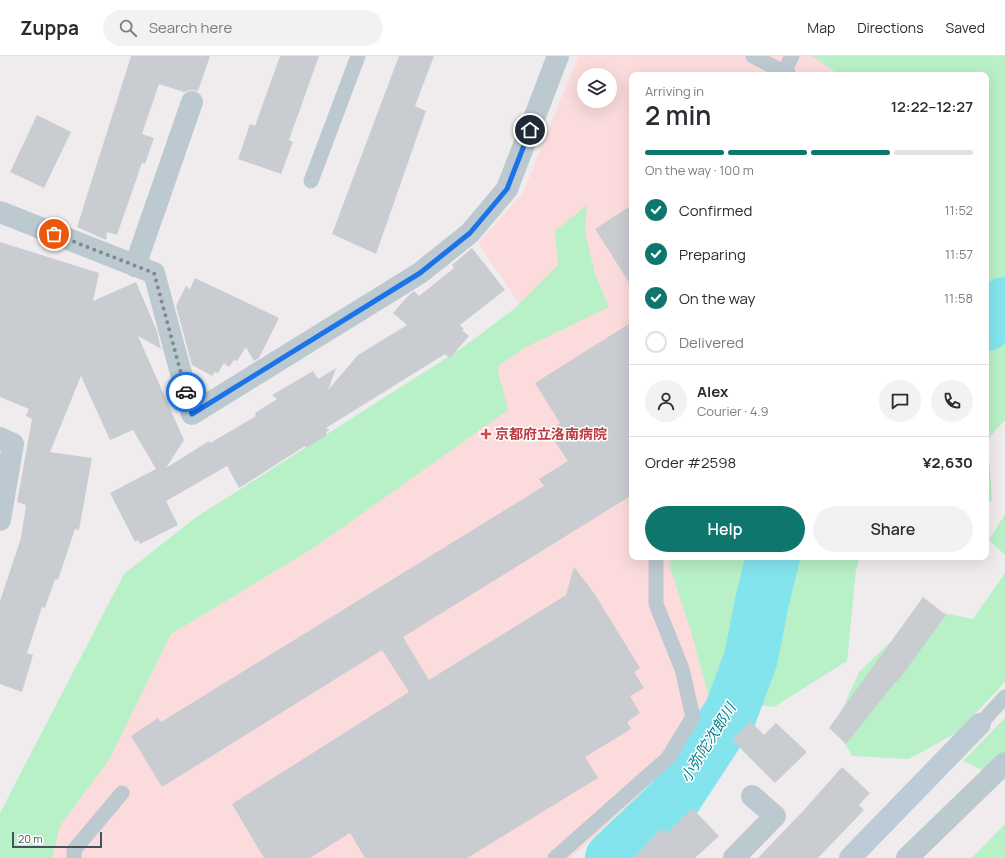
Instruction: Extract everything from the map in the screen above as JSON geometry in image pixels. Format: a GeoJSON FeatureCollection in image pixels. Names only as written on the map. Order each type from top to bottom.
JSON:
{"type":"FeatureCollection","features":[{"type":"Feature","properties":{"kind":"street"},"geometry":{"type":"LineString","coordinates":[[0,212],[154,273],[192,414],[420,273],[470,233],[507,189],[558,56]]}},
{"type":"Feature","properties":{"kind":"street"},"geometry":{"type":"LineString","coordinates":[[135,266],[192,102]]}},
{"type":"Feature","properties":{"kind":"street"},"geometry":{"type":"LineString","coordinates":[[0,438],[13,444],[0,520]]}},
{"type":"Feature","properties":{"kind":"street"},"geometry":{"type":"LineString","coordinates":[[850,858],[980,724]]}},
{"type":"Feature","properties":{"kind":"street"},"geometry":{"type":"LineString","coordinates":[[907,858],[1005,763]]}},
{"type":"Feature","properties":{"kind":"street"},"geometry":{"type":"LineString","coordinates":[[734,858],[775,816],[752,796]]}},
{"type":"Feature","properties":{"kind":"lane"},"geometry":{"type":"LineString","coordinates":[[311,181],[358,56]]}},
{"type":"Feature","properties":{"kind":"lane"},"geometry":{"type":"LineString","coordinates":[[753,56],[782,72]]}},
{"type":"Feature","properties":{"kind":"lane"},"geometry":{"type":"LineString","coordinates":[[787,72],[792,56]]}},
{"type":"Feature","properties":{"kind":"lane"},"geometry":{"type":"LineString","coordinates":[[555,858],[668,758],[693,717],[682,670],[656,604],[656,560]]}},
{"type":"Feature","properties":{"kind":"lane"},"geometry":{"type":"LineString","coordinates":[[980,724],[1005,697]]}},
{"type":"Feature","properties":{"kind":"lane"},"geometry":{"type":"LineString","coordinates":[[74,858],[74,850],[122,793]]}},
{"type":"Feature","properties":{"kind":"shaded area","name":"京都府立洛南病院"},"geometry":{"type":"Polygon","coordinates":[[[578,56],[825,56],[849,72],[629,72],[629,560],[685,560],[679,569],[712,704],[685,753],[571,858],[26,858],[131,573],[525,312],[478,243],[523,193],[578,56]]]}},
{"type":"Feature","properties":{"kind":"green space"},"geometry":{"type":"Polygon","coordinates":[[[812,56],[1005,56],[1005,420],[989,438],[989,72],[836,72],[812,56]]]}},
{"type":"Feature","properties":{"kind":"green space"},"geometry":{"type":"Polygon","coordinates":[[[587,205],[585,232],[595,274],[609,307],[524,348],[497,367],[508,410],[315,547],[171,634],[109,760],[60,826],[52,858],[0,858],[0,813],[124,574],[195,518],[459,350],[514,309],[558,265],[555,231],[587,205]]]}},
{"type":"Feature","properties":{"kind":"green space"},"geometry":{"type":"Polygon","coordinates":[[[989,462],[990,467],[992,502],[989,500],[989,462]]]}},
{"type":"Feature","properties":{"kind":"green space"},"geometry":{"type":"Polygon","coordinates":[[[1005,514],[1005,555],[989,540],[1005,514]]]}},
{"type":"Feature","properties":{"kind":"green space"},"geometry":{"type":"Polygon","coordinates":[[[672,560],[859,560],[856,570],[847,661],[774,707],[709,698],[691,631],[669,564],[672,560]]]}},
{"type":"Feature","properties":{"kind":"green space"},"geometry":{"type":"Polygon","coordinates":[[[1005,573],[1005,682],[958,732],[909,759],[852,756],[835,726],[859,672],[925,609],[973,619],[1005,573]]]}},
{"type":"Feature","properties":{"kind":"green space"},"geometry":{"type":"Polygon","coordinates":[[[1005,718],[1005,756],[987,772],[963,761],[1005,718]]]}},
{"type":"Feature","properties":{"kind":"green space"},"geometry":{"type":"Polygon","coordinates":[[[1005,824],[1005,858],[971,858],[976,854],[1005,824]]]}},
{"type":"Feature","properties":{"kind":"building"},"geometry":{"type":"Polygon","coordinates":[[[131,56],[210,56],[198,91],[190,90],[184,92],[159,84],[142,134],[154,138],[145,164],[142,163],[117,235],[107,232],[106,240],[77,227],[131,56]]]}},
{"type":"Feature","properties":{"kind":"building"},"geometry":{"type":"Polygon","coordinates":[[[280,56],[319,56],[289,140],[293,142],[281,174],[238,159],[250,124],[255,126],[280,56]]]}},
{"type":"Feature","properties":{"kind":"building"},"geometry":{"type":"Polygon","coordinates":[[[399,56],[434,56],[415,106],[426,111],[376,254],[332,234],[399,56]]]}},
{"type":"Feature","properties":{"kind":"building"},"geometry":{"type":"Polygon","coordinates":[[[37,115],[71,132],[44,188],[10,172],[37,115]]]}},
{"type":"Feature","properties":{"kind":"building"},"geometry":{"type":"Polygon","coordinates":[[[629,207],[629,282],[595,229],[629,207]]]}},
{"type":"Feature","properties":{"kind":"building"},"geometry":{"type":"Polygon","coordinates":[[[0,242],[99,273],[93,301],[136,282],[157,331],[161,349],[138,336],[184,440],[166,468],[209,441],[210,443],[256,416],[255,413],[277,399],[272,395],[313,371],[318,379],[336,368],[328,390],[358,355],[407,325],[393,313],[410,294],[414,291],[419,296],[454,268],[452,265],[472,248],[505,290],[460,325],[464,329],[462,330],[469,336],[450,358],[445,354],[326,428],[330,430],[326,432],[327,435],[306,448],[305,446],[239,488],[227,466],[166,501],[178,525],[140,544],[138,540],[135,542],[110,493],[156,469],[133,430],[110,440],[81,376],[50,452],[92,458],[79,530],[75,529],[58,580],[55,579],[45,608],[42,607],[27,653],[33,655],[22,692],[0,684],[0,601],[21,538],[26,505],[17,502],[32,419],[26,416],[29,409],[0,397],[0,242]]]}},
{"type":"Feature","properties":{"kind":"building"},"geometry":{"type":"Polygon","coordinates":[[[195,278],[279,318],[259,358],[254,361],[246,347],[237,361],[234,360],[229,367],[224,363],[218,373],[215,372],[212,376],[192,365],[176,306],[186,286],[190,289],[195,278]]]}},
{"type":"Feature","properties":{"kind":"building"},"geometry":{"type":"Polygon","coordinates":[[[629,324],[629,497],[403,637],[429,680],[566,595],[574,567],[594,593],[640,668],[634,672],[644,688],[630,696],[640,713],[627,722],[631,729],[585,757],[598,778],[467,858],[365,858],[350,833],[310,858],[264,858],[232,804],[409,692],[382,650],[162,787],[131,736],[158,718],[161,722],[544,486],[539,479],[568,461],[548,431],[560,423],[535,383],[629,324]]]}},
{"type":"Feature","properties":{"kind":"building"},"geometry":{"type":"Polygon","coordinates":[[[923,597],[946,615],[897,682],[896,681],[846,744],[829,728],[923,597]]]}},
{"type":"Feature","properties":{"kind":"building"},"geometry":{"type":"Polygon","coordinates":[[[750,721],[764,735],[776,723],[807,752],[775,783],[732,740],[750,721]]]}},
{"type":"Feature","properties":{"kind":"building"},"geometry":{"type":"Polygon","coordinates":[[[842,767],[870,793],[859,805],[864,810],[818,858],[758,858],[803,811],[842,767]]]}},
{"type":"Feature","properties":{"kind":"building"},"geometry":{"type":"Polygon","coordinates":[[[692,808],[719,836],[695,858],[633,858],[662,828],[667,833],[692,808]]]}},
{"type":"Feature","properties":{"kind":"waterway","name":"小弥陀次郎川"},"geometry":{"type":"LineString","coordinates":[[989,321],[1005,304]]}},
{"type":"Feature","properties":{"kind":"waterway","name":"小弥陀次郎川"},"geometry":{"type":"LineString","coordinates":[[612,858],[674,799],[731,712],[751,658],[762,601],[772,560]]}},
{"type":"Feature","properties":{"kind":"way so far"},"geometry":{"type":"LineString","coordinates":[[54,234],[154,273],[186,392]]}},
{"type":"Feature","properties":{"kind":"place","name":"京都府立洛南病院"},"geometry":{"type":"Point","coordinates":[486,434]}},
{"type":"Feature","properties":{"kind":"route"},"geometry":{"type":"LineString","coordinates":[[186,392],[192,414],[420,273],[470,233],[507,189],[530,130]]}}]}
